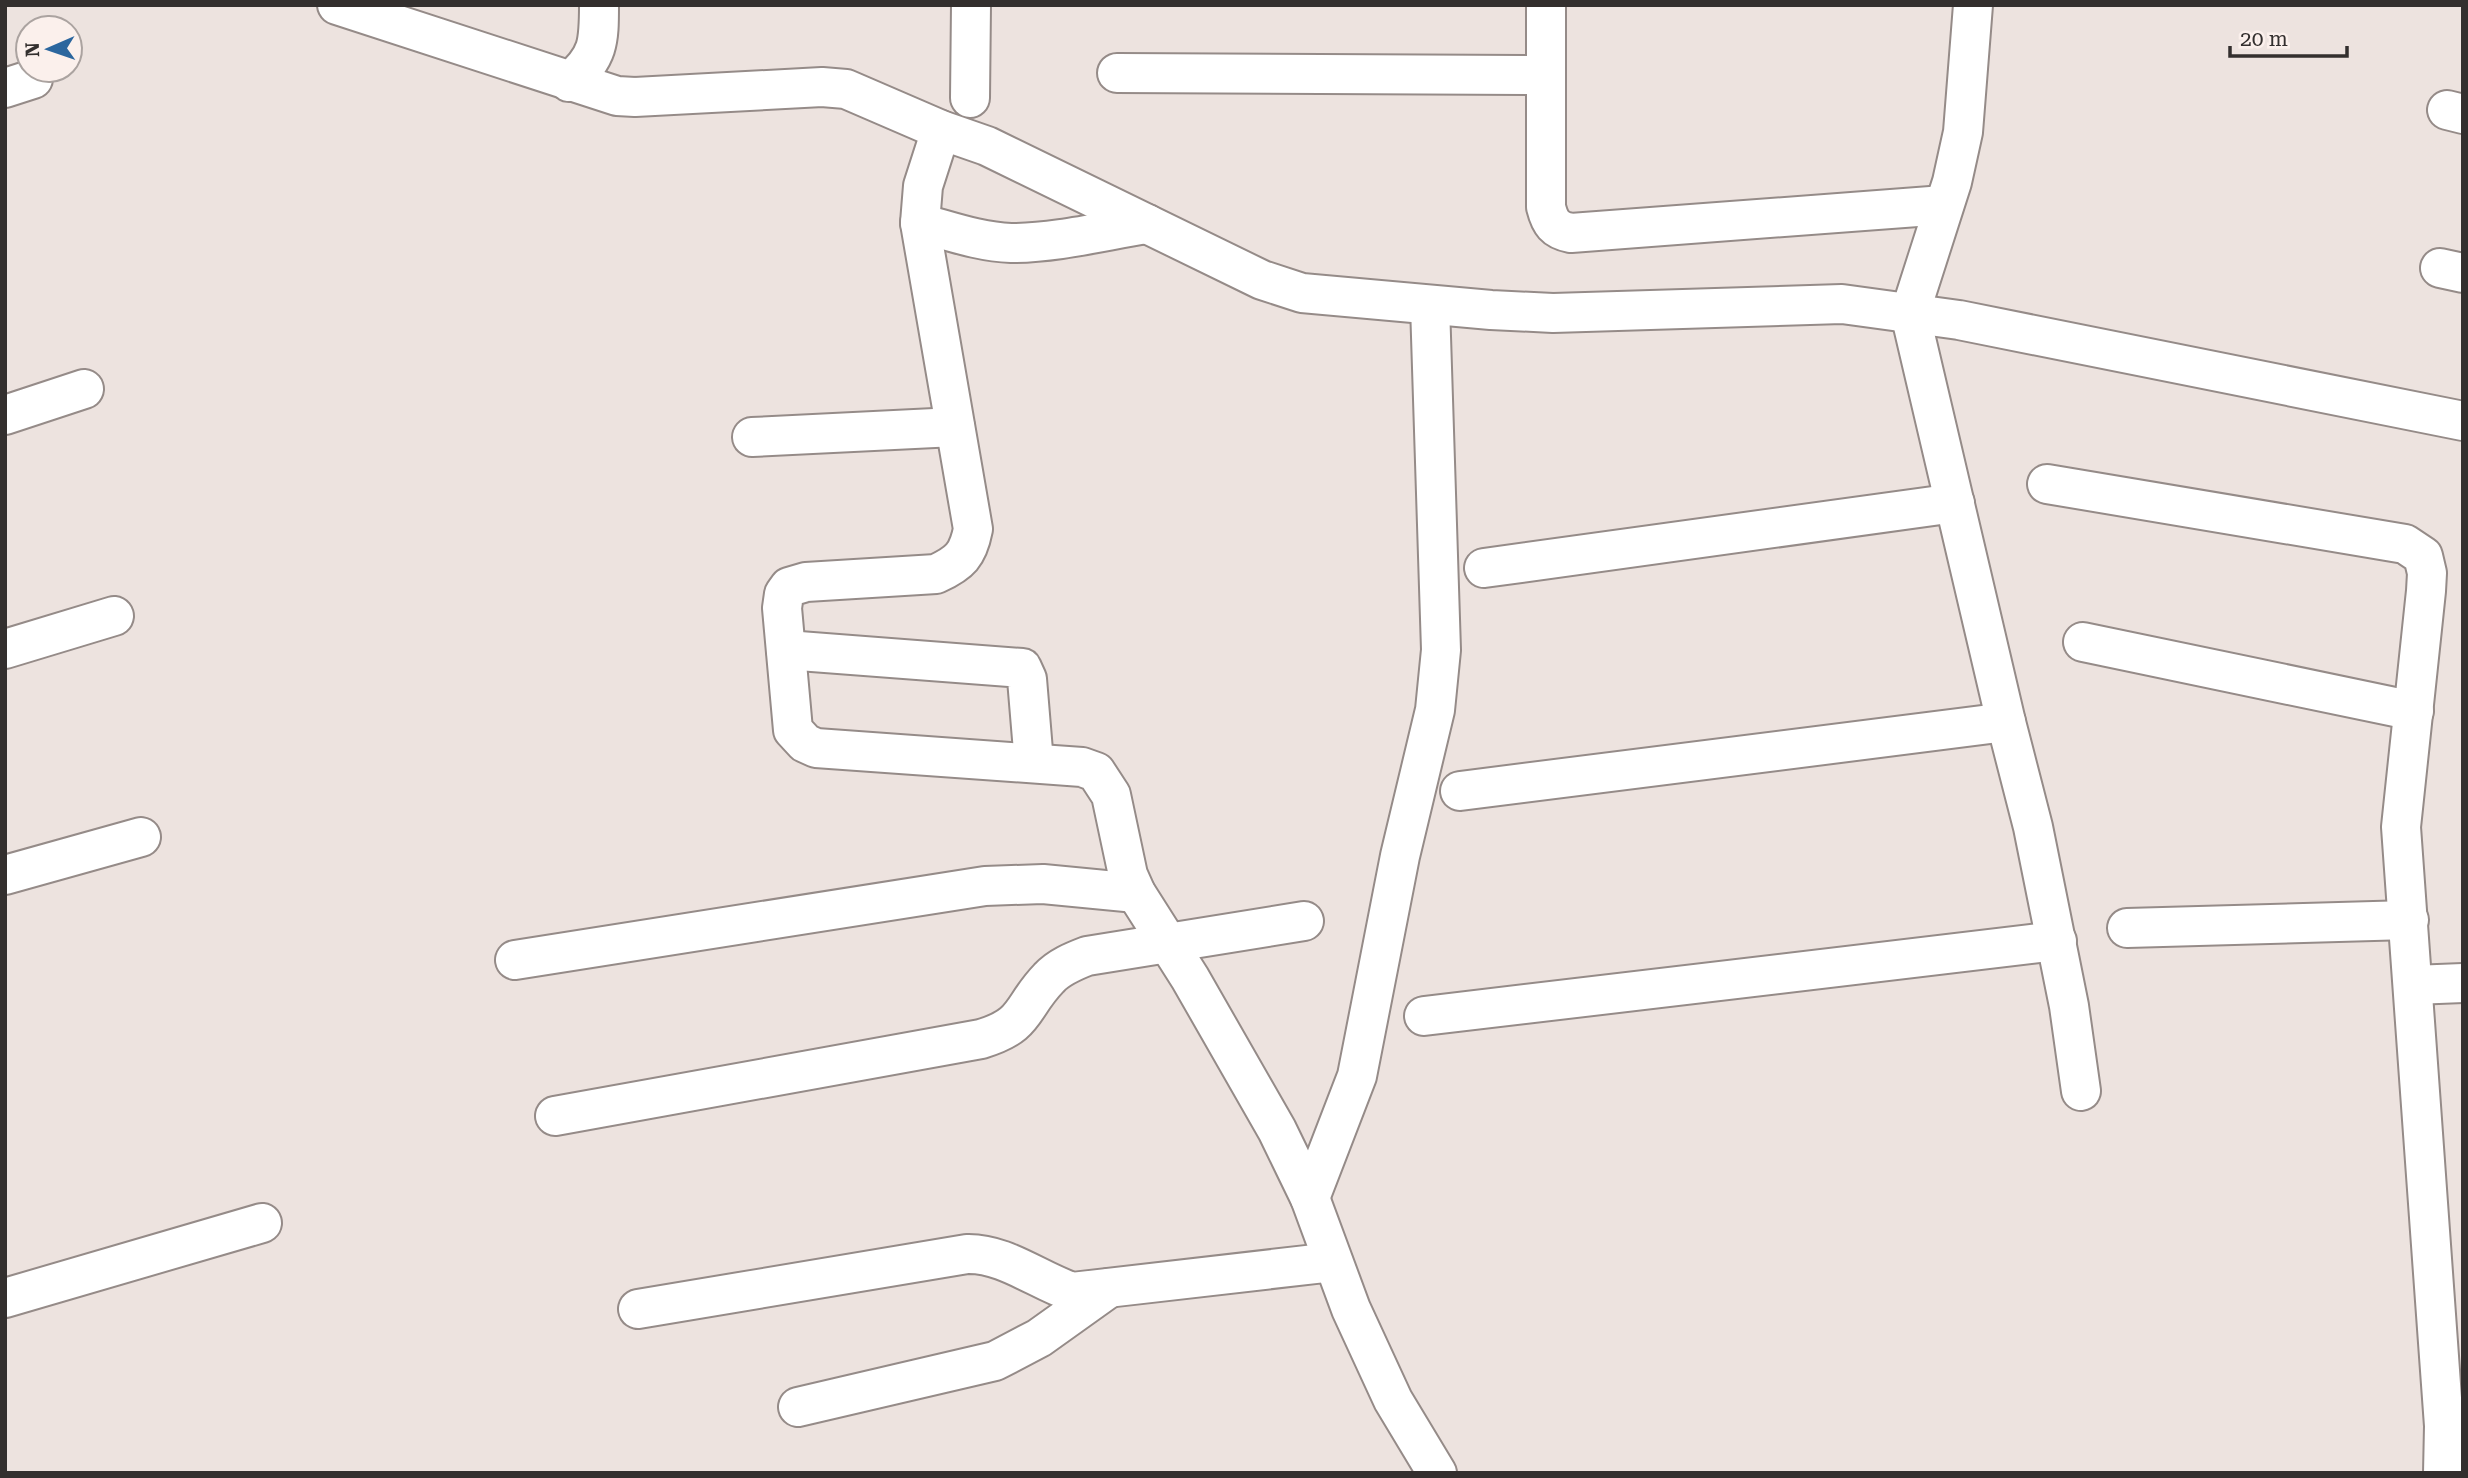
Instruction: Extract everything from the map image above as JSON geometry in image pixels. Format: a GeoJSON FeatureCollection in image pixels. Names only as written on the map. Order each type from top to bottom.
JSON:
{"type":"FeatureCollection","features":[{"type":"Feature","properties":{"kind":"street"},"geometry":{"type":"LineString","coordinates":[[337,5],[569,82],[626,97],[836,87],[846,89],[941,131],[987,146],[1262,280],[1302,293],[1553,313],[1842,304],[1959,320],[2463,421]]}},
{"type":"Feature","properties":{"kind":"street"},"geometry":{"type":"LineString","coordinates":[[569,82],[586,69],[595,54],[599,32],[598,5]]}},
{"type":"Feature","properties":{"kind":"street"},"geometry":{"type":"LineString","coordinates":[[970,98],[971,5]]}},
{"type":"Feature","properties":{"kind":"street"},"geometry":{"type":"LineString","coordinates":[[1546,5],[1546,207],[1552,225],[1560,231],[1571,233],[1944,205]]}},
{"type":"Feature","properties":{"kind":"street"},"geometry":{"type":"LineString","coordinates":[[1973,5],[1963,132],[1944,205],[1910,313],[2033,827],[2057,940],[2081,1091]]}},
{"type":"Feature","properties":{"kind":"street"},"geometry":{"type":"LineString","coordinates":[[1118,73],[1546,75]]}},
{"type":"Feature","properties":{"kind":"street"},"geometry":{"type":"LineString","coordinates":[[941,131],[923,186],[920,223],[973,529],[970,544],[963,558],[936,574],[806,582],[789,587],[784,594],[782,608],[793,730],[804,743],[816,748],[1082,766],[1096,772],[1104,781],[1111,795],[1128,875],[1136,893],[1277,1130],[1310,1198],[1351,1309],[1394,1400],[1437,1473]]}},
{"type":"Feature","properties":{"kind":"street"},"geometry":{"type":"LineString","coordinates":[[920,223],[972,238],[1010,243],[1052,240],[1147,224]]}},
{"type":"Feature","properties":{"kind":"street"},"geometry":{"type":"LineString","coordinates":[[1310,1198],[1357,1076],[1400,856],[1435,710],[1441,650],[1430,305]]}},
{"type":"Feature","properties":{"kind":"street"},"geometry":{"type":"LineString","coordinates":[[5,415],[84,390]]}},
{"type":"Feature","properties":{"kind":"street"},"geometry":{"type":"LineString","coordinates":[[752,437],[955,427]]}},
{"type":"Feature","properties":{"kind":"street"},"geometry":{"type":"LineString","coordinates":[[2047,484],[2405,544],[2423,556],[2427,573],[2401,827],[2413,985],[2447,1256],[2443,1473]]}},
{"type":"Feature","properties":{"kind":"street"},"geometry":{"type":"LineString","coordinates":[[1484,568],[1955,503]]}},
{"type":"Feature","properties":{"kind":"street"},"geometry":{"type":"LineString","coordinates":[[5,649],[114,616]]}},
{"type":"Feature","properties":{"kind":"street"},"geometry":{"type":"LineString","coordinates":[[2083,642],[2414,711]]}},
{"type":"Feature","properties":{"kind":"street"},"geometry":{"type":"LineString","coordinates":[[786,650],[1023,668],[1027,679],[1034,763]]}},
{"type":"Feature","properties":{"kind":"street"},"geometry":{"type":"LineString","coordinates":[[1460,791],[2006,722]]}},
{"type":"Feature","properties":{"kind":"street"},"geometry":{"type":"LineString","coordinates":[[5,874],[141,837]]}},
{"type":"Feature","properties":{"kind":"street"},"geometry":{"type":"LineString","coordinates":[[515,960],[985,886],[1043,884],[1136,893]]}},
{"type":"Feature","properties":{"kind":"street"},"geometry":{"type":"LineString","coordinates":[[2127,928],[2409,920]]}},
{"type":"Feature","properties":{"kind":"street"},"geometry":{"type":"LineString","coordinates":[[555,1116],[981,1039],[1016,1023],[1049,978],[1064,965],[1087,956],[1304,921]]}},
{"type":"Feature","properties":{"kind":"street"},"geometry":{"type":"LineString","coordinates":[[1424,1016],[2057,940]]}},
{"type":"Feature","properties":{"kind":"street"},"geometry":{"type":"LineString","coordinates":[[2413,985],[2463,983]]}},
{"type":"Feature","properties":{"kind":"street"},"geometry":{"type":"LineString","coordinates":[[5,1298],[262,1223]]}},
{"type":"Feature","properties":{"kind":"street"},"geometry":{"type":"LineString","coordinates":[[638,1309],[967,1254],[993,1256],[1072,1292],[1333,1262]]}},
{"type":"Feature","properties":{"kind":"street"},"geometry":{"type":"LineString","coordinates":[[798,1406],[995,1361],[1039,1338],[1109,1288]]}}]}
